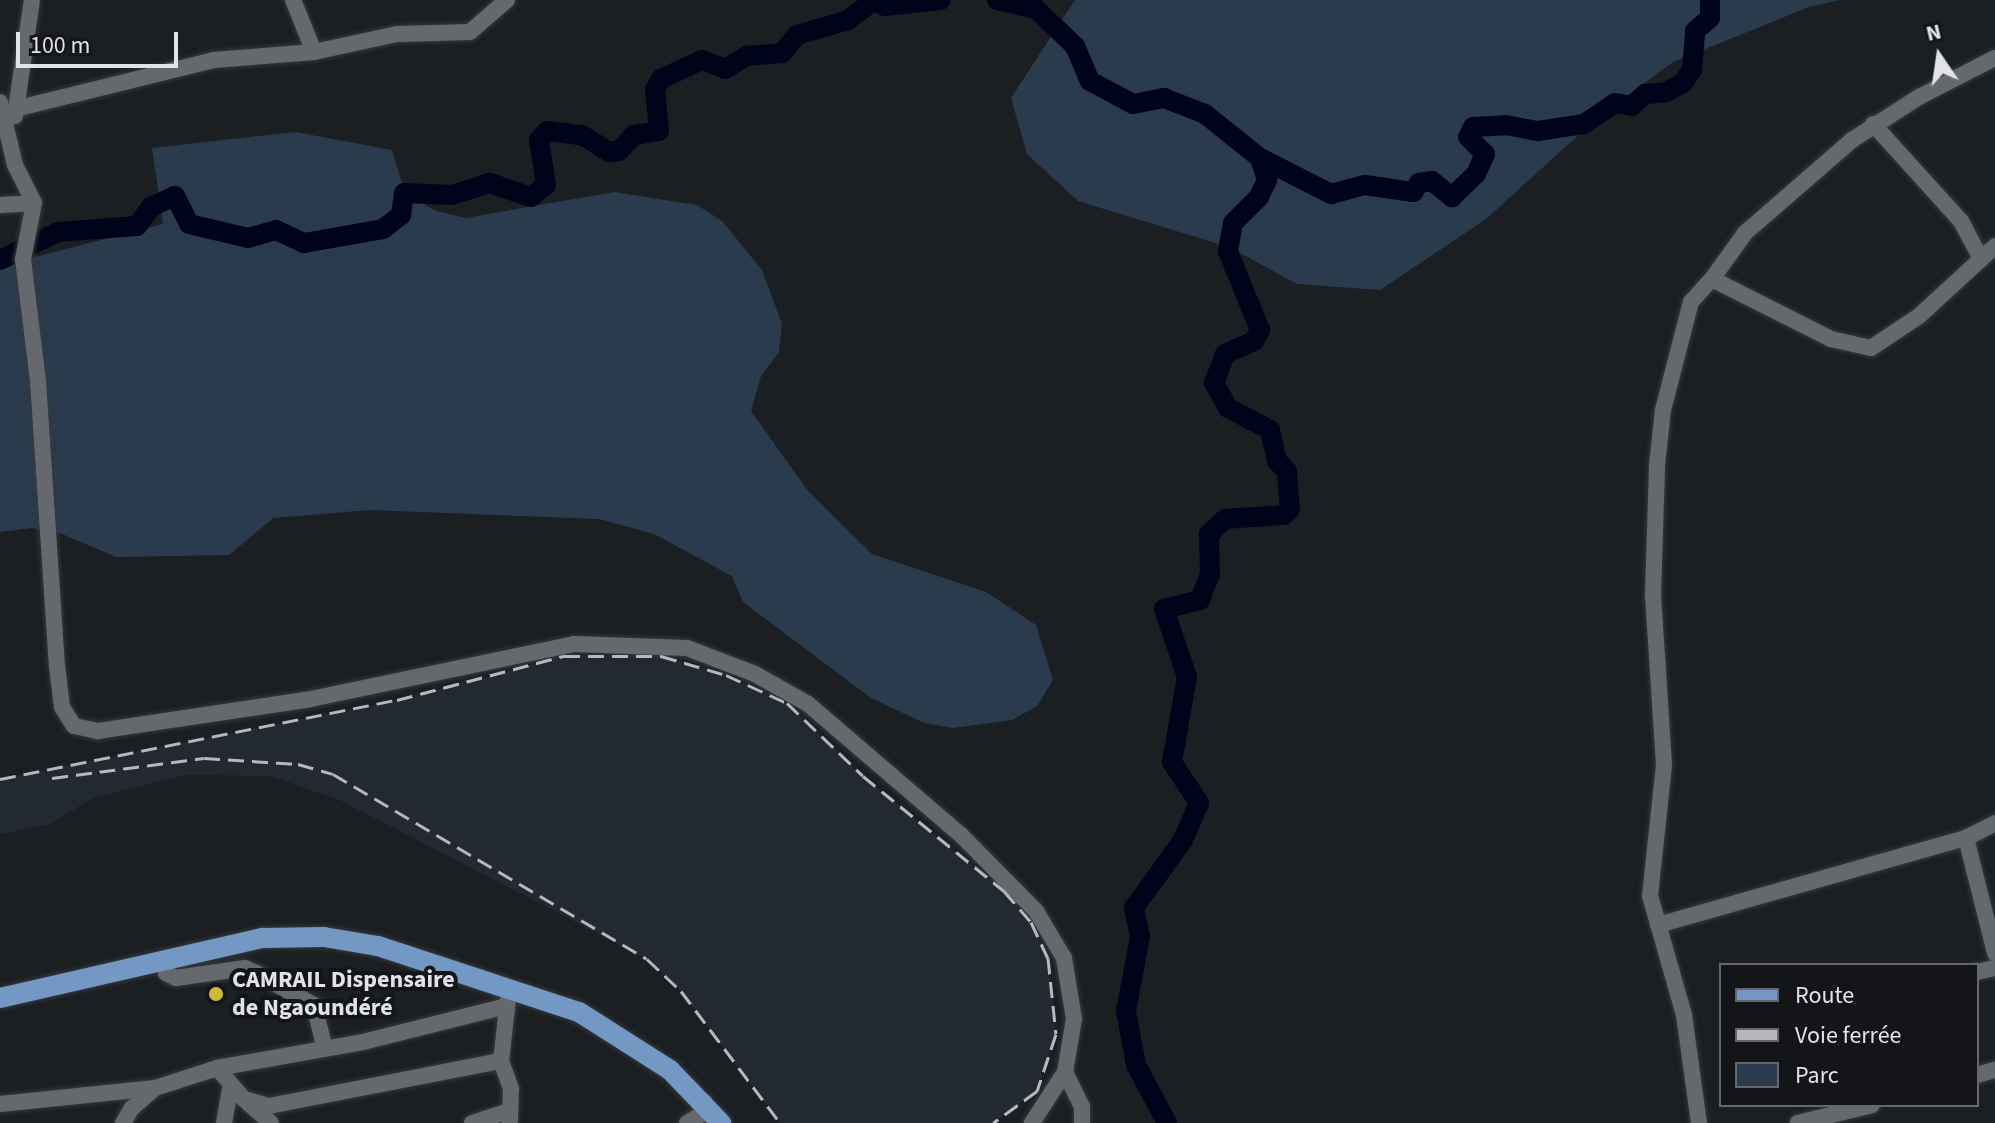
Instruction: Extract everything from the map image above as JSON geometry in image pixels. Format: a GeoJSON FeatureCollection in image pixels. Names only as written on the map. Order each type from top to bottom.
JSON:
{"type":"FeatureCollection","features":[{"type":"Feature","properties":{"kind":"main road"},"geometry":{"type":"LineString","coordinates":[[0,998],[263,938],[324,937],[378,946],[509,997],[579,1012],[670,1070],[705,1102],[721,1123]]}},
{"type":"Feature","properties":{"kind":"street"},"geometry":{"type":"LineString","coordinates":[[32,0],[7,105],[15,165],[34,203],[25,251],[38,381],[62,707],[81,731],[306,700],[574,644],[687,648],[755,674],[808,704],[961,835],[1036,911],[1064,958],[1074,1019],[1065,1072],[1032,1123]]}},
{"type":"Feature","properties":{"kind":"street"},"geometry":{"type":"LineString","coordinates":[[293,0],[314,52]]}},
{"type":"Feature","properties":{"kind":"street"},"geometry":{"type":"LineString","coordinates":[[7,105],[214,60],[314,52],[397,34],[470,32],[507,0]]}},
{"type":"Feature","properties":{"kind":"street"},"geometry":{"type":"LineString","coordinates":[[1699,1123],[1684,1015],[1650,896],[1664,765],[1653,595],[1657,465],[1663,410],[1681,333],[1691,302],[1745,233],[1873,124],[1995,58]]}},
{"type":"Feature","properties":{"kind":"street"},"geometry":{"type":"LineString","coordinates":[[1873,124],[1961,221],[1981,259]]}},
{"type":"Feature","properties":{"kind":"street"},"geometry":{"type":"LineString","coordinates":[[0,205],[34,203]]}},
{"type":"Feature","properties":{"kind":"street"},"geometry":{"type":"LineString","coordinates":[[1712,279],[1831,339],[1871,348],[1919,316],[1995,246]]}},
{"type":"Feature","properties":{"kind":"street"},"geometry":{"type":"LineString","coordinates":[[1658,925],[1966,838],[1995,823]]}},
{"type":"Feature","properties":{"kind":"street"},"geometry":{"type":"LineString","coordinates":[[1966,838],[1995,953]]}},
{"type":"Feature","properties":{"kind":"street"},"geometry":{"type":"LineString","coordinates":[[164,961],[166,973],[176,978],[245,968],[256,973],[314,1005],[325,1049]]}},
{"type":"Feature","properties":{"kind":"street"},"geometry":{"type":"LineString","coordinates":[[0,1104],[155,1088],[217,1068],[325,1049],[509,997],[501,1061],[511,1089],[510,1117],[472,1123]]}},
{"type":"Feature","properties":{"kind":"street"},"geometry":{"type":"LineString","coordinates":[[217,1068],[237,1095],[282,1105],[501,1061]]}},
{"type":"Feature","properties":{"kind":"street"},"geometry":{"type":"LineString","coordinates":[[1065,1072],[1082,1107],[1082,1123]]}},
{"type":"Feature","properties":{"kind":"street"},"geometry":{"type":"LineString","coordinates":[[183,1078],[212,1079],[271,1123]]}},
{"type":"Feature","properties":{"kind":"street"},"geometry":{"type":"LineString","coordinates":[[123,1123],[131,1109],[155,1088]]}},
{"type":"Feature","properties":{"kind":"street"},"geometry":{"type":"LineString","coordinates":[[224,1123],[237,1095]]}},
{"type":"Feature","properties":{"kind":"street"},"geometry":{"type":"LineString","coordinates":[[687,1123],[702,1114],[705,1102]]}},
{"type":"Feature","properties":{"kind":"street"},"geometry":{"type":"LineString","coordinates":[[1798,1123],[1864,1107]]}},
{"type":"Feature","properties":{"kind":"shaded area"},"geometry":{"type":"Polygon","coordinates":[[[564,656],[661,656],[726,675],[787,703],[863,776],[1004,891],[1031,922],[1048,958],[1056,1034],[1037,1091],[993,1123],[780,1123],[681,991],[647,959],[340,800],[270,776],[184,775],[93,798],[48,825],[0,834],[0,779],[397,700],[564,656]]]}},
{"type":"Feature","properties":{"kind":"green space"},"geometry":{"type":"Polygon","coordinates":[[[1075,0],[1840,0],[1809,7],[1673,62],[1603,113],[1486,219],[1380,290],[1297,284],[1229,247],[1078,201],[1027,154],[1011,98],[1075,0]]]}},
{"type":"Feature","properties":{"kind":"green space"},"geometry":{"type":"Polygon","coordinates":[[[295,132],[392,150],[405,193],[436,211],[466,218],[614,192],[697,205],[722,221],[762,270],[782,324],[779,352],[761,376],[751,411],[808,491],[872,554],[986,592],[1036,625],[1053,680],[1037,706],[1012,720],[953,728],[924,723],[871,698],[743,602],[732,576],[654,534],[599,519],[370,510],[273,518],[229,555],[116,557],[62,534],[32,528],[0,532],[0,266],[163,224],[152,148],[295,132]]]}},
{"type":"Feature","properties":{"kind":"waterway"},"geometry":{"type":"LineString","coordinates":[[0,260],[58,232],[137,226],[151,207],[175,196],[189,224],[248,238],[276,230],[304,243],[383,229],[401,215],[404,193],[452,195],[490,183],[531,197],[546,185],[539,140],[547,131],[582,135],[609,152],[619,151],[634,135],[659,131],[655,89],[661,79],[702,60],[725,69],[747,56],[782,53],[797,35],[848,20],[873,1],[885,6],[941,0]]}},
{"type":"Feature","properties":{"kind":"waterway"},"geometry":{"type":"LineString","coordinates":[[997,0],[1036,9],[1075,46],[1090,81],[1133,104],[1164,98],[1205,114],[1260,158],[1331,194],[1365,185],[1413,192],[1419,183],[1432,181],[1452,197],[1476,174],[1485,154],[1468,137],[1473,127],[1506,125],[1538,131],[1584,124],[1615,103],[1632,106],[1645,94],[1666,92],[1683,83],[1692,69],[1695,31],[1710,18],[1710,0]]}},
{"type":"Feature","properties":{"kind":"waterway"},"geometry":{"type":"LineString","coordinates":[[1167,1123],[1136,1065],[1126,1011],[1140,937],[1134,908],[1183,840],[1199,803],[1172,762],[1187,677],[1164,609],[1200,600],[1210,574],[1209,534],[1225,519],[1284,515],[1290,509],[1287,471],[1277,461],[1270,430],[1228,408],[1214,383],[1225,354],[1254,341],[1260,330],[1228,251],[1233,223],[1259,197],[1267,180],[1260,158]]}},
{"type":"Feature","properties":{"kind":"railway"},"geometry":{"type":"LineString","coordinates":[[0,779],[397,700],[564,656],[661,656],[726,675],[787,703],[863,776],[1004,891],[1031,922],[1048,958],[1056,1034],[1037,1091],[993,1123]]}},
{"type":"Feature","properties":{"kind":"railway"},"geometry":{"type":"LineString","coordinates":[[52,778],[204,758],[298,764],[333,774],[647,959],[681,991],[780,1123]]}},
{"type":"Feature","properties":{"kind":"place","name":"CAMRAIL Dispensaire de Ngaoundéré"},"geometry":{"type":"Point","coordinates":[216,994]}}]}
